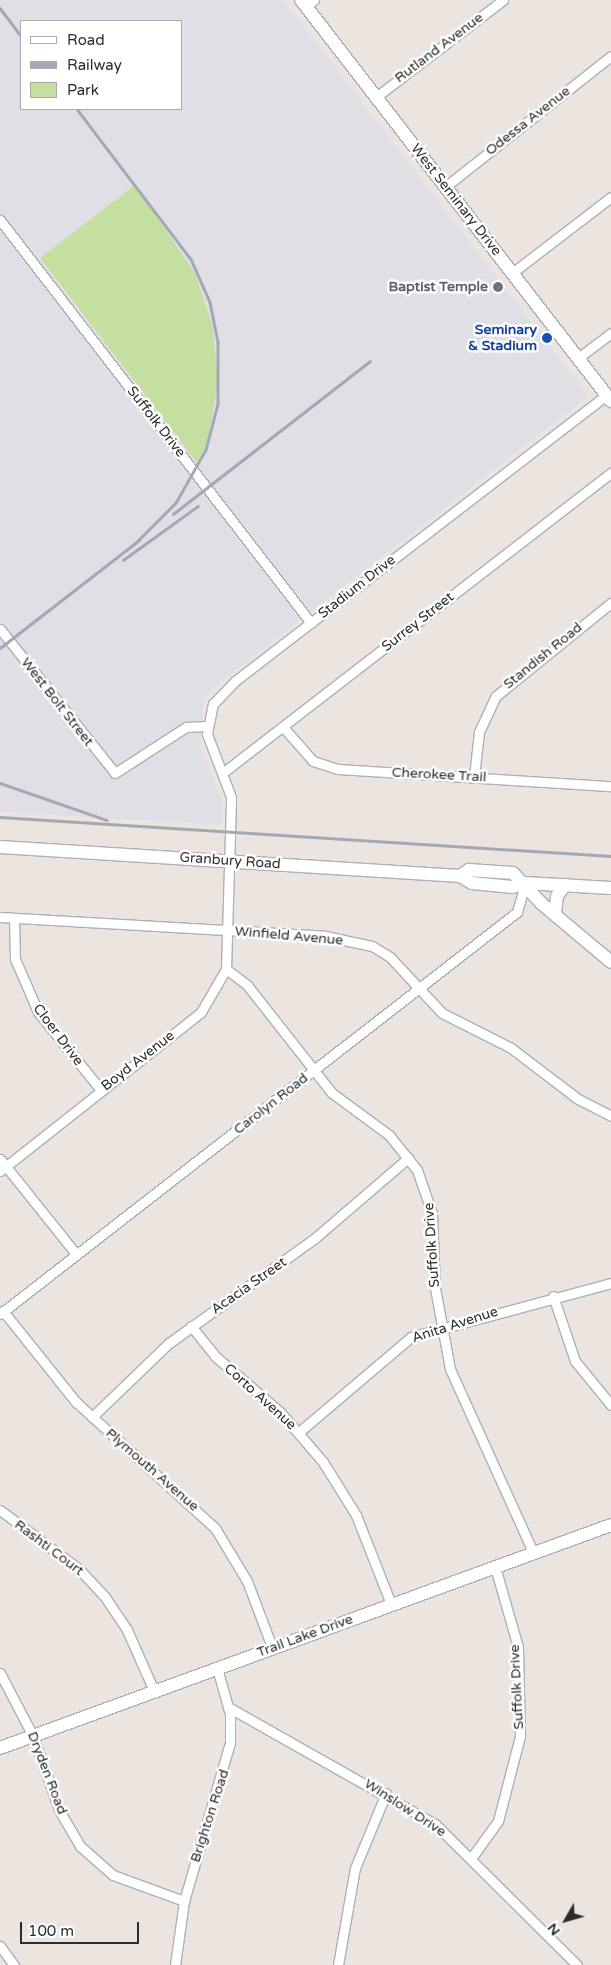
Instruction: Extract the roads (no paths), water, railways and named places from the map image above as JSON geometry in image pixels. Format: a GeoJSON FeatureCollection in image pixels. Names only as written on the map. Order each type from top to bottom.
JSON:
{"type":"FeatureCollection","features":[{"type":"Feature","properties":{"kind":"street","name":"Rutland Avenue"},"geometry":{"type":"LineString","coordinates":[[376,97],[503,0]]}},
{"type":"Feature","properties":{"kind":"street","name":"West Seminary Drive"},"geometry":{"type":"LineString","coordinates":[[307,2],[376,97],[609,398]]}},
{"type":"Feature","properties":{"kind":"street","name":"Odessa Avenue"},"geometry":{"type":"LineString","coordinates":[[445,187],[611,56]]}},
{"type":"Feature","properties":{"kind":"street"},"geometry":{"type":"LineString","coordinates":[[512,273],[611,197]]}},
{"type":"Feature","properties":{"kind":"street","name":"Suffolk Drive"},"geometry":{"type":"LineString","coordinates":[[0,220],[311,623]]}},
{"type":"Feature","properties":{"kind":"street"},"geometry":{"type":"LineString","coordinates":[[578,358],[611,333]]}},
{"type":"Feature","properties":{"kind":"street","name":"Stadium Drive"},"geometry":{"type":"LineString","coordinates":[[207,726],[213,704],[222,692],[609,398]]}},
{"type":"Feature","properties":{"kind":"street","name":"Surrey Street"},"geometry":{"type":"LineString","coordinates":[[225,771],[611,472]]}},
{"type":"Feature","properties":{"kind":"street","name":"Standish Road"},"geometry":{"type":"LineString","coordinates":[[474,776],[479,732],[496,696],[611,603]]}},
{"type":"Feature","properties":{"kind":"street","name":"West Bolt Street"},"geometry":{"type":"LineString","coordinates":[[0,629],[115,773],[186,727],[207,726]]}},
{"type":"Feature","properties":{"kind":"street"},"geometry":{"type":"LineString","coordinates":[[207,726],[225,771],[231,798],[226,931]]}},
{"type":"Feature","properties":{"kind":"street","name":"Cherokee Trail"},"geometry":{"type":"LineString","coordinates":[[283,726],[314,761],[338,769],[611,786]]}},
{"type":"Feature","properties":{"kind":"street","name":"Granbury Road"},"geometry":{"type":"LineString","coordinates":[[0,847],[460,876],[472,883],[512,887],[525,882],[611,888]]}},
{"type":"Feature","properties":{"kind":"street"},"geometry":{"type":"LineString","coordinates":[[525,882],[554,914],[611,962]]}},
{"type":"Feature","properties":{"kind":"street","name":"Carolyn Road"},"geometry":{"type":"LineString","coordinates":[[2,1312],[517,912],[525,882]]}},
{"type":"Feature","properties":{"kind":"street"},"geometry":{"type":"LineString","coordinates":[[554,914],[557,896],[565,885]]}},
{"type":"Feature","properties":{"kind":"street","name":"Winfield Avenue"},"geometry":{"type":"LineString","coordinates":[[0,917],[325,936],[372,946],[390,956],[442,1014],[511,1048],[578,1099],[611,1116]]}},
{"type":"Feature","properties":{"kind":"street","name":"Cloer Drive"},"geometry":{"type":"LineString","coordinates":[[14,918],[15,959],[38,1012],[101,1090]]}},
{"type":"Feature","properties":{"kind":"street","name":"Boyd Avenue"},"geometry":{"type":"LineString","coordinates":[[3,1169],[201,1012],[226,968],[226,931]]}},
{"type":"Feature","properties":{"kind":"street","name":"Suffolk Drive"},"geometry":{"type":"LineString","coordinates":[[226,968],[247,985],[332,1093],[388,1135],[408,1158],[427,1189],[432,1212],[440,1328],[460,1398],[496,1464],[534,1554]]}},
{"type":"Feature","properties":{"kind":"street"},"geometry":{"type":"LineString","coordinates":[[0,1158],[3,1169],[76,1254]]}},
{"type":"Feature","properties":{"kind":"street","name":"Acacia Street"},"geometry":{"type":"LineString","coordinates":[[92,1417],[192,1326],[315,1238],[408,1158]]}},
{"type":"Feature","properties":{"kind":"street","name":"Anita Avenue"},"geometry":{"type":"LineString","coordinates":[[299,1432],[411,1337],[553,1296],[611,1283]]}},
{"type":"Feature","properties":{"kind":"street"},"geometry":{"type":"LineString","coordinates":[[553,1296],[580,1371],[611,1405]]}},
{"type":"Feature","properties":{"kind":"street","name":"Plymouth Avenue"},"geometry":{"type":"LineString","coordinates":[[2,1312],[92,1417],[215,1528],[247,1582],[272,1647]]}},
{"type":"Feature","properties":{"kind":"street","name":"Corto Avenue"},"geometry":{"type":"LineString","coordinates":[[192,1326],[216,1357],[299,1432],[356,1515],[391,1604]]}},
{"type":"Feature","properties":{"kind":"street","name":"Rashti Court"},"geometry":{"type":"LineString","coordinates":[[0,1510],[79,1569],[105,1596],[127,1630],[154,1691]]}},
{"type":"Feature","properties":{"kind":"street","name":"Trail Lake Drive"},"geometry":{"type":"LineString","coordinates":[[0,1748],[272,1647],[611,1525]]}},
{"type":"Feature","properties":{"kind":"street","name":"Suffolk Drive"},"geometry":{"type":"LineString","coordinates":[[472,1857],[498,1822],[520,1736],[518,1647],[495,1567]]}},
{"type":"Feature","properties":{"kind":"street","name":"Brighton Road"},"geometry":{"type":"LineString","coordinates":[[175,1965],[184,1902],[225,1770],[231,1731],[228,1707],[217,1668]]}},
{"type":"Feature","properties":{"kind":"street","name":"Dryden Road"},"geometry":{"type":"LineString","coordinates":[[0,1673],[33,1736],[59,1810],[80,1846],[113,1875],[184,1902]]}},
{"type":"Feature","properties":{"kind":"street","name":"Winslow Drive"},"geometry":{"type":"LineString","coordinates":[[228,1707],[386,1793],[435,1824],[472,1857],[514,1906],[577,1965]]}},
{"type":"Feature","properties":{"kind":"street"},"geometry":{"type":"LineString","coordinates":[[338,1965],[355,1868],[386,1793]]}},
{"type":"Feature","properties":{"kind":"street"},"geometry":{"type":"LineString","coordinates":[[0,1946],[14,1965]]}},
{"type":"Feature","properties":{"kind":"railway"},"geometry":{"type":"LineString","coordinates":[[0,8],[20,35]]}},
{"type":"Feature","properties":{"kind":"railway"},"geometry":{"type":"LineString","coordinates":[[78,110],[191,259],[210,302],[218,342],[218,404],[206,450],[176,503],[135,544]]}},
{"type":"Feature","properties":{"kind":"railway"},"geometry":{"type":"LineString","coordinates":[[173,514],[370,361]]}},
{"type":"Feature","properties":{"kind":"railway"},"geometry":{"type":"LineString","coordinates":[[123,560],[198,506]]}},
{"type":"Feature","properties":{"kind":"railway"},"geometry":{"type":"LineString","coordinates":[[0,648],[139,540]]}},
{"type":"Feature","properties":{"kind":"railway"},"geometry":{"type":"LineString","coordinates":[[0,783],[107,820]]}},
{"type":"Feature","properties":{"kind":"railway"},"geometry":{"type":"LineString","coordinates":[[0,817],[611,856]]}},
{"type":"Feature","properties":{"kind":"place","name":"Baptist Temple"},"geometry":{"type":"Point","coordinates":[498,287]}},
{"type":"Feature","properties":{"kind":"place","name":"Seminary & Stadium"},"geometry":{"type":"Point","coordinates":[547,338]}}]}
